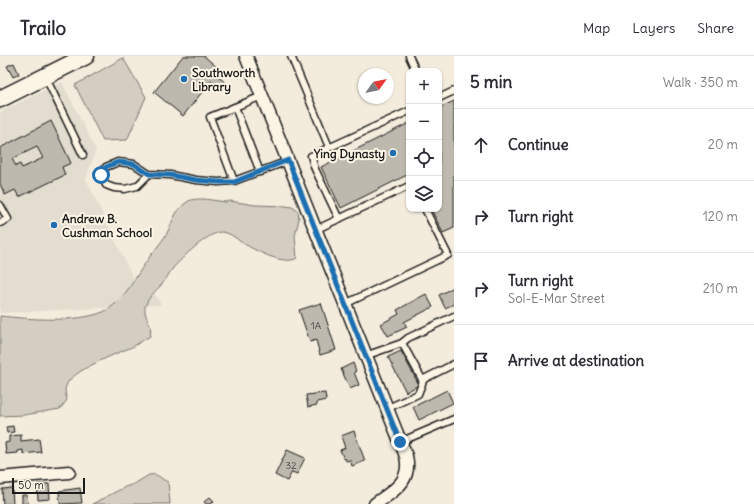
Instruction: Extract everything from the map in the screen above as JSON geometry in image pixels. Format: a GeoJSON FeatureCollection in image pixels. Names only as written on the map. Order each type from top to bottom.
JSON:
{"type":"FeatureCollection","features":[{"type":"Feature","properties":{"kind":"main road"},"geometry":{"type":"LineString","coordinates":[[0,99],[86,56]]}},
{"type":"Feature","properties":{"kind":"street"},"geometry":{"type":"LineString","coordinates":[[246,56],[407,462],[408,469],[404,480],[375,504]]}},
{"type":"Feature","properties":{"kind":"street"},"geometry":{"type":"LineString","coordinates":[[0,478],[69,472]]}},
{"type":"Feature","properties":{"kind":"lane"},"geometry":{"type":"LineString","coordinates":[[291,56],[329,147]]}},
{"type":"Feature","properties":{"kind":"lane"},"geometry":{"type":"LineString","coordinates":[[409,56],[415,68]]}},
{"type":"Feature","properties":{"kind":"lane"},"geometry":{"type":"LineString","coordinates":[[45,76],[83,155]]}},
{"type":"Feature","properties":{"kind":"lane"},"geometry":{"type":"LineString","coordinates":[[442,97],[454,91]]}},
{"type":"Feature","properties":{"kind":"lane"},"geometry":{"type":"LineString","coordinates":[[234,182],[210,117],[262,96]]}},
{"type":"Feature","properties":{"kind":"lane"},"geometry":{"type":"LineString","coordinates":[[235,107],[260,172]]}},
{"type":"Feature","properties":{"kind":"lane"},"geometry":{"type":"LineString","coordinates":[[339,219],[315,170],[311,156],[406,112]]}},
{"type":"Feature","properties":{"kind":"lane"},"geometry":{"type":"LineString","coordinates":[[149,174],[136,186],[125,189],[114,188],[106,185],[101,175],[106,167],[118,162],[134,164],[149,174],[170,175],[204,181],[234,182],[288,160]]}},
{"type":"Feature","properties":{"kind":"lane"},"geometry":{"type":"LineString","coordinates":[[315,230],[406,187]]}},
{"type":"Feature","properties":{"kind":"lane"},"geometry":{"type":"LineString","coordinates":[[0,206],[8,219],[0,223]]}},
{"type":"Feature","properties":{"kind":"lane"},"geometry":{"type":"LineString","coordinates":[[345,304],[451,254],[428,212]]}},
{"type":"Feature","properties":{"kind":"lane"},"geometry":{"type":"LineString","coordinates":[[365,356],[402,343],[408,338],[454,316]]}},
{"type":"Feature","properties":{"kind":"lane"},"geometry":{"type":"LineString","coordinates":[[386,409],[418,394],[423,381],[402,343]]}},
{"type":"Feature","properties":{"kind":"lane"},"geometry":{"type":"LineString","coordinates":[[422,380],[454,364]]}},
{"type":"Feature","properties":{"kind":"lane"},"geometry":{"type":"LineString","coordinates":[[400,442],[454,419]]}},
{"type":"Feature","properties":{"kind":"shaded area"},"geometry":{"type":"Polygon","coordinates":[[[123,58],[146,97],[127,140],[103,141],[75,85],[123,58]]]}},
{"type":"Feature","properties":{"kind":"shaded area","name":"Andrew B. Cushman School"},"geometry":{"type":"Polygon","coordinates":[[[62,82],[96,150],[86,179],[133,278],[142,271],[161,305],[0,313],[0,112],[62,82]]]}},
{"type":"Feature","properties":{"kind":"shaded area"},"geometry":{"type":"Polygon","coordinates":[[[204,199],[255,205],[292,207],[298,211],[299,219],[295,236],[297,258],[286,260],[271,257],[251,248],[232,235],[226,233],[216,233],[210,236],[196,246],[177,264],[147,301],[145,312],[151,331],[150,336],[134,346],[96,363],[77,374],[66,386],[65,391],[67,400],[60,409],[24,415],[0,416],[0,316],[38,319],[80,318],[103,312],[110,308],[128,290],[166,235],[179,209],[189,201],[204,199]]]}},
{"type":"Feature","properties":{"kind":"shaded area"},"geometry":{"type":"Polygon","coordinates":[[[149,475],[157,476],[168,482],[170,504],[92,504],[134,484],[149,475]]]}},
{"type":"Feature","properties":{"kind":"building"},"geometry":{"type":"Polygon","coordinates":[[[183,56],[204,56],[219,69],[215,74],[226,83],[220,90],[211,81],[183,116],[154,92],[183,56]]]}},
{"type":"Feature","properties":{"kind":"building"},"geometry":{"type":"Polygon","coordinates":[[[14,63],[19,74],[13,77],[7,66],[14,63]]]}},
{"type":"Feature","properties":{"kind":"building"},"geometry":{"type":"Polygon","coordinates":[[[454,101],[454,228],[443,233],[432,212],[442,212],[442,107],[454,101]]]}},
{"type":"Feature","properties":{"kind":"building"},"geometry":{"type":"Polygon","coordinates":[[[51,121],[71,163],[62,167],[65,175],[19,197],[15,190],[5,195],[0,184],[0,148],[51,121]],[[37,147],[12,159],[16,166],[20,164],[22,168],[43,158],[37,147]]]}},
{"type":"Feature","properties":{"kind":"building"},"geometry":{"type":"Polygon","coordinates":[[[406,124],[406,176],[341,208],[321,167],[406,124]]]}},
{"type":"Feature","properties":{"kind":"building"},"geometry":{"type":"Polygon","coordinates":[[[454,287],[454,304],[445,308],[439,295],[454,287]]]}},
{"type":"Feature","properties":{"kind":"building"},"geometry":{"type":"Polygon","coordinates":[[[426,294],[433,307],[404,322],[407,327],[388,336],[381,324],[399,314],[397,310],[426,294]]]}},
{"type":"Feature","properties":{"kind":"building"},"geometry":{"type":"Polygon","coordinates":[[[321,303],[336,350],[320,355],[316,340],[310,342],[299,310],[321,303]]]}},
{"type":"Feature","properties":{"kind":"building"},"geometry":{"type":"Polygon","coordinates":[[[401,351],[419,385],[406,392],[388,357],[401,351]]]}},
{"type":"Feature","properties":{"kind":"building"},"geometry":{"type":"Polygon","coordinates":[[[353,363],[356,371],[354,372],[359,385],[350,389],[341,369],[353,363]]]}},
{"type":"Feature","properties":{"kind":"building"},"geometry":{"type":"Polygon","coordinates":[[[447,390],[453,403],[419,420],[413,407],[447,390]]]}},
{"type":"Feature","properties":{"kind":"building"},"geometry":{"type":"Polygon","coordinates":[[[325,393],[326,400],[317,402],[317,405],[308,407],[306,395],[325,393]]]}},
{"type":"Feature","properties":{"kind":"building"},"geometry":{"type":"Polygon","coordinates":[[[13,426],[14,432],[7,433],[6,427],[13,426]]]}},
{"type":"Feature","properties":{"kind":"building"},"geometry":{"type":"Polygon","coordinates":[[[354,431],[365,461],[352,466],[350,460],[346,461],[345,458],[344,459],[340,450],[345,448],[341,436],[354,431]]]}},
{"type":"Feature","properties":{"kind":"building"},"geometry":{"type":"Polygon","coordinates":[[[21,435],[21,441],[39,439],[41,452],[23,454],[23,450],[18,451],[18,453],[6,454],[5,443],[9,442],[9,436],[21,435]]]}},
{"type":"Feature","properties":{"kind":"building"},"geometry":{"type":"Polygon","coordinates":[[[287,450],[305,458],[297,474],[292,472],[287,481],[275,475],[287,450]]]}},
{"type":"Feature","properties":{"kind":"building"},"geometry":{"type":"Polygon","coordinates":[[[37,484],[49,484],[50,499],[38,500],[37,484]]]}},
{"type":"Feature","properties":{"kind":"building"},"geometry":{"type":"Polygon","coordinates":[[[12,488],[13,504],[3,504],[2,489],[12,488]]]}},
{"type":"Feature","properties":{"kind":"building"},"geometry":{"type":"Polygon","coordinates":[[[80,488],[82,503],[60,504],[59,491],[80,488]]]}},
{"type":"Feature","properties":{"kind":"building"},"geometry":{"type":"Polygon","coordinates":[[[22,495],[27,495],[28,504],[22,504],[22,495]]]}},
{"type":"Feature","properties":{"kind":"building"},"geometry":{"type":"Polygon","coordinates":[[[210,497],[214,501],[211,504],[206,504],[204,502],[210,497]]]}},
{"type":"Feature","properties":{"kind":"place","name":"Southworth Library"},"geometry":{"type":"Point","coordinates":[184,79]}},
{"type":"Feature","properties":{"kind":"place","name":"Ying Dynasty"},"geometry":{"type":"Point","coordinates":[393,153]}},
{"type":"Feature","properties":{"kind":"place","name":"Andrew B. Cushman School"},"geometry":{"type":"Point","coordinates":[54,225]}},
{"type":"Feature","properties":{"kind":"route"},"geometry":{"type":"LineString","coordinates":[[101,175],[106,167],[118,162],[134,164],[149,174],[170,175],[196,180],[234,182],[288,160],[400,442]]}}]}
